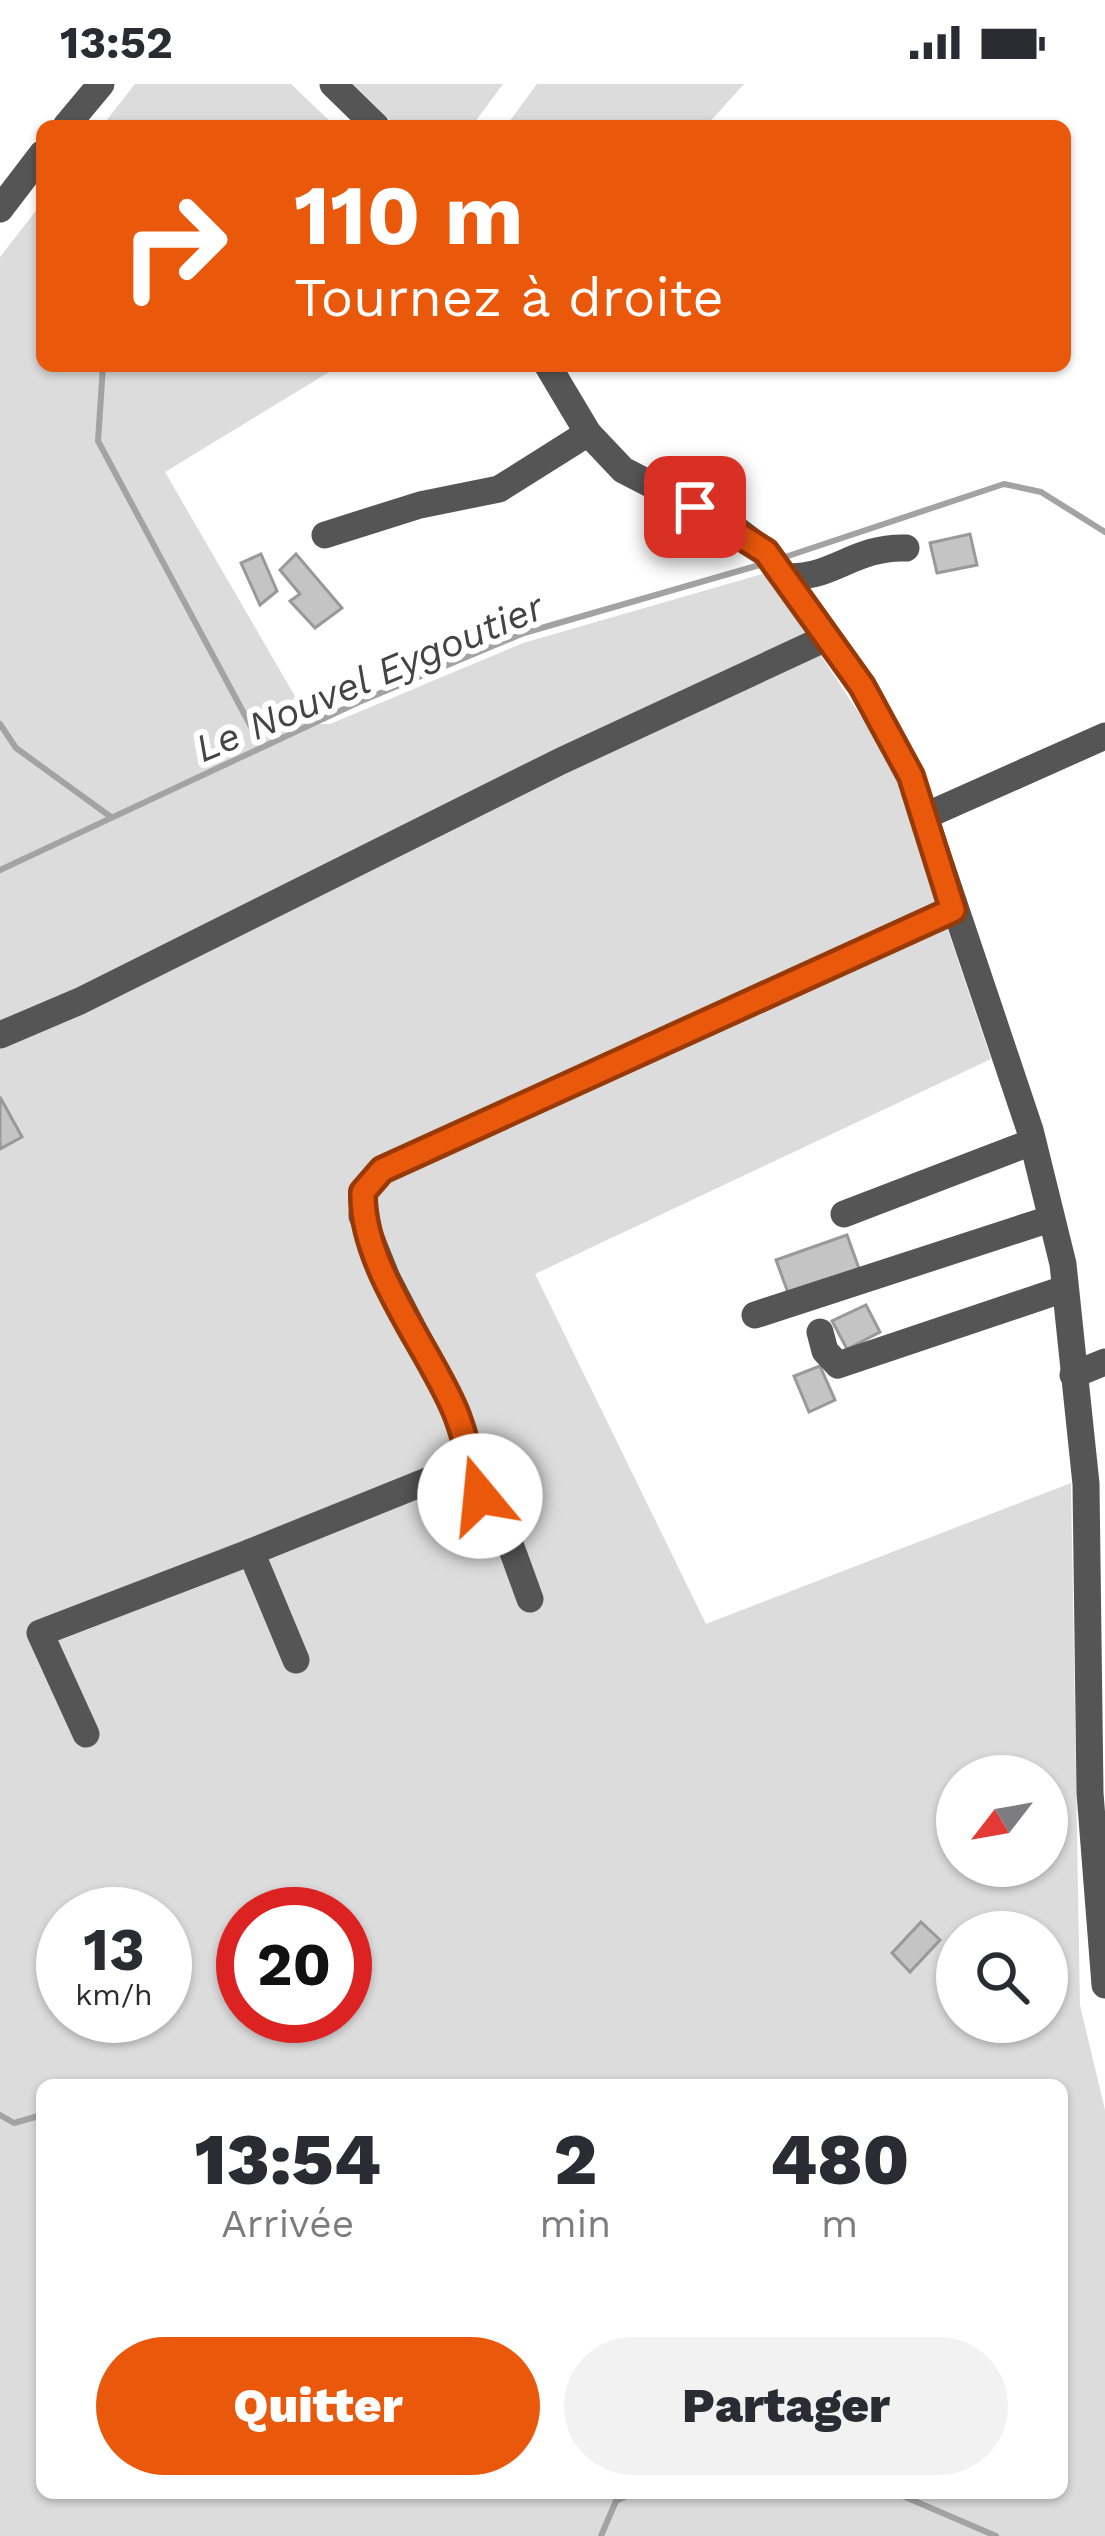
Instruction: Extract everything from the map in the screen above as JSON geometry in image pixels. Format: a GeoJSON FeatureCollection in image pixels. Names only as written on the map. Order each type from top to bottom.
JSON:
{"type":"FeatureCollection","features":[{"type":"Feature","properties":{"kind":"street"},"geometry":{"type":"LineString","coordinates":[[71,120],[101,84]]}},
{"type":"Feature","properties":{"kind":"street"},"geometry":{"type":"LineString","coordinates":[[333,84],[370,120]]}},
{"type":"Feature","properties":{"kind":"street"},"geometry":{"type":"LineString","coordinates":[[0,209],[36,162]]}},
{"type":"Feature","properties":{"kind":"street"},"geometry":{"type":"LineString","coordinates":[[552,372],[588,433],[623,470],[732,526],[766,552],[896,742],[922,817],[1031,1142],[1064,1289],[1086,1484],[1090,1793],[1105,1985]]}},
{"type":"Feature","properties":{"kind":"street"},"geometry":{"type":"LineString","coordinates":[[325,536],[420,506],[500,489],[588,433]]}},
{"type":"Feature","properties":{"kind":"street"},"geometry":{"type":"LineString","coordinates":[[783,576],[812,578],[858,553],[906,548]]}},
{"type":"Feature","properties":{"kind":"street"},"geometry":{"type":"LineString","coordinates":[[0,1035],[80,1001],[540,772],[826,638]]}},
{"type":"Feature","properties":{"kind":"street"},"geometry":{"type":"LineString","coordinates":[[922,817],[1105,736]]}},
{"type":"Feature","properties":{"kind":"street"},"geometry":{"type":"LineString","coordinates":[[530,1599],[506,1533],[480,1496],[456,1412],[387,1278],[362,1216],[363,1192],[382,1170],[953,910]]}},
{"type":"Feature","properties":{"kind":"street"},"geometry":{"type":"LineString","coordinates":[[844,1214],[1031,1142]]}},
{"type":"Feature","properties":{"kind":"street"},"geometry":{"type":"LineString","coordinates":[[755,1316],[1050,1219]]}},
{"type":"Feature","properties":{"kind":"street"},"geometry":{"type":"LineString","coordinates":[[820,1332],[825,1351],[838,1365],[1064,1289]]}},
{"type":"Feature","properties":{"kind":"street"},"geometry":{"type":"LineString","coordinates":[[1073,1375],[1105,1362]]}},
{"type":"Feature","properties":{"kind":"street"},"geometry":{"type":"LineString","coordinates":[[86,1734],[40,1633],[437,1478],[465,1450]]}},
{"type":"Feature","properties":{"kind":"street"},"geometry":{"type":"LineString","coordinates":[[251,1552],[296,1660]]}},
{"type":"Feature","properties":{"kind":"shaded area"},"geometry":{"type":"Polygon","coordinates":[[[135,84],[291,84],[329,120],[107,120],[135,84]]]}},
{"type":"Feature","properties":{"kind":"shaded area"},"geometry":{"type":"Polygon","coordinates":[[[353,84],[503,84],[476,120],[390,120],[353,84]]]}},
{"type":"Feature","properties":{"kind":"shaded area"},"geometry":{"type":"Polygon","coordinates":[[[537,84],[744,84],[711,120],[510,120],[537,84]]]}},
{"type":"Feature","properties":{"kind":"shaded area"},"geometry":{"type":"Polygon","coordinates":[[[36,211],[36,372],[329,372],[165,472],[311,724],[330,724],[523,643],[766,573],[876,739],[899,784],[991,1059],[535,1274],[706,1624],[1071,1483],[1080,2005],[1105,2110],[1105,2536],[0,2536],[0,257],[36,211]]]}},
{"type":"Feature","properties":{"kind":"building"},"geometry":{"type":"Polygon","coordinates":[[[970,534],[977,565],[937,573],[930,543],[970,534]]]}},
{"type":"Feature","properties":{"kind":"building"},"geometry":{"type":"Polygon","coordinates":[[[261,554],[277,591],[260,605],[241,563],[261,554]]]}},
{"type":"Feature","properties":{"kind":"building"},"geometry":{"type":"Polygon","coordinates":[[[296,554],[342,608],[315,628],[290,601],[300,594],[280,570],[296,554]]]}},
{"type":"Feature","properties":{"kind":"building"},"geometry":{"type":"Polygon","coordinates":[[[0,1097],[22,1137],[0,1149],[0,1097]]]}},
{"type":"Feature","properties":{"kind":"building"},"geometry":{"type":"Polygon","coordinates":[[[847,1235],[861,1274],[790,1298],[776,1260],[847,1235]]]}},
{"type":"Feature","properties":{"kind":"building"},"geometry":{"type":"Polygon","coordinates":[[[866,1305],[880,1332],[847,1349],[832,1321],[866,1305]]]}},
{"type":"Feature","properties":{"kind":"building"},"geometry":{"type":"Polygon","coordinates":[[[820,1366],[835,1400],[809,1412],[794,1376],[820,1366]]]}},
{"type":"Feature","properties":{"kind":"building"},"geometry":{"type":"Polygon","coordinates":[[[921,1922],[936,1936],[936,1944],[910,1972],[892,1953],[921,1922]]]}},
{"type":"Feature","properties":{"kind":"waterway"},"geometry":{"type":"LineString","coordinates":[[103,372],[98,441],[262,747]]}},
{"type":"Feature","properties":{"kind":"waterway","name":"Le Nouvel Eygoutier"},"geometry":{"type":"LineString","coordinates":[[782,558],[1004,484],[1041,492],[1105,532]]}},
{"type":"Feature","properties":{"kind":"waterway","name":"Le Nouvel Eygoutier"},"geometry":{"type":"LineString","coordinates":[[0,870],[359,702],[524,633],[763,564]]}},
{"type":"Feature","properties":{"kind":"waterway"},"geometry":{"type":"LineString","coordinates":[[0,724],[16,748],[111,817]]}},
{"type":"Feature","properties":{"kind":"waterway"},"geometry":{"type":"LineString","coordinates":[[0,2115],[14,2123],[36,2117]]}},
{"type":"Feature","properties":{"kind":"waterway"},"geometry":{"type":"LineString","coordinates":[[601,2536],[620,2499]]}},
{"type":"Feature","properties":{"kind":"waterway"},"geometry":{"type":"LineString","coordinates":[[910,2499],[996,2536]]}},
{"type":"Feature","properties":{"kind":"route"},"geometry":{"type":"LineString","coordinates":[[480,1496],[456,1412],[387,1278],[362,1216],[363,1192],[382,1170],[953,910],[911,776],[862,686],[766,552],[732,526],[695,507]]}}]}
